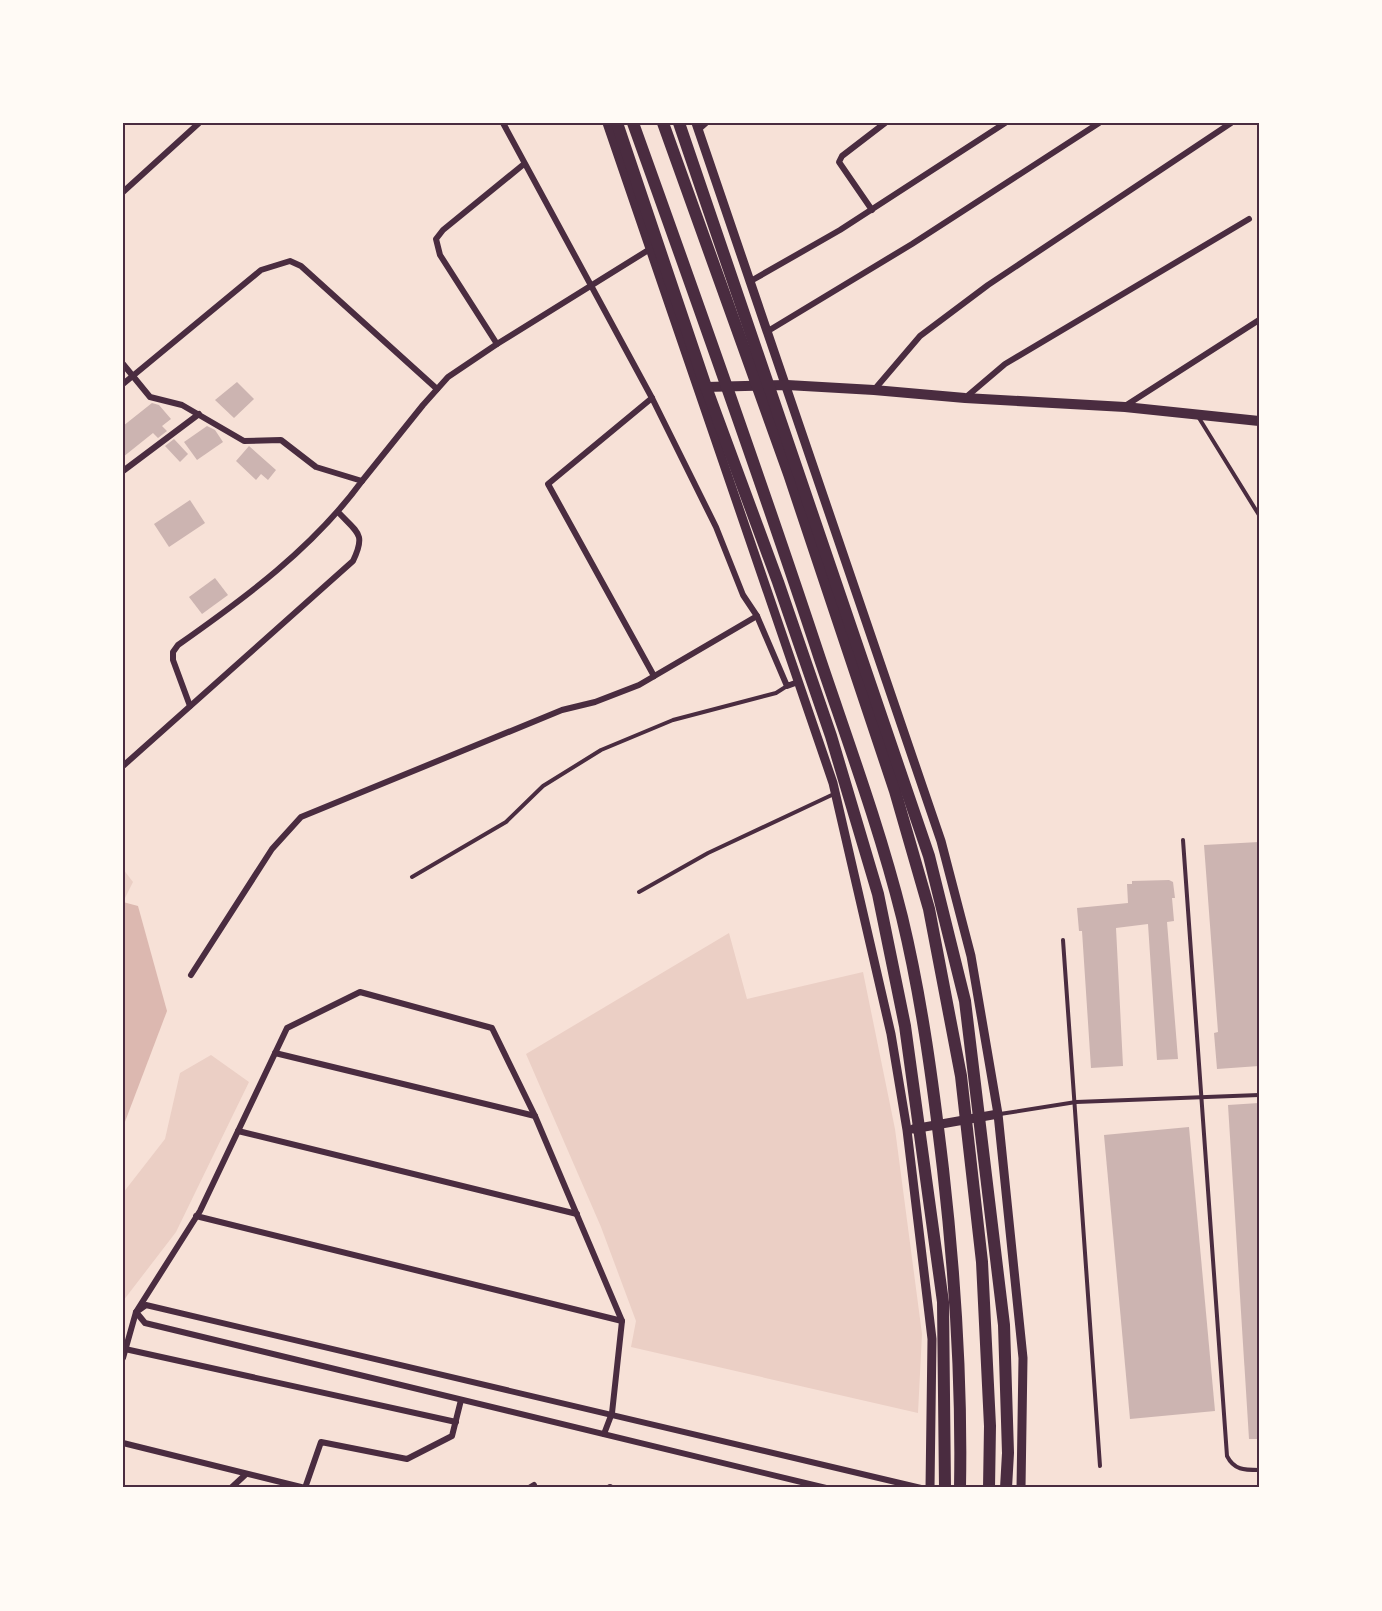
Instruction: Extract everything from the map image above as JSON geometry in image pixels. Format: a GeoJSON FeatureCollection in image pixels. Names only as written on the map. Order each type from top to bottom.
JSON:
{"type":"FeatureCollection","features":[{"type":"Feature","properties":{"kind":"highway"},"geometry":{"type":"LineString","coordinates":[[617,123],[706,387],[778,582],[861,831],[893,960],[920,1128],[943,1302],[945,1488]]}},
{"type":"Feature","properties":{"kind":"highway"},"geometry":{"type":"LineString","coordinates":[[633,123],[763,487],[868,800],[901,916],[915,975],[933,1080],[954,1265],[961,1427],[960,1488]]}},
{"type":"Feature","properties":{"kind":"highway"},"geometry":{"type":"LineString","coordinates":[[663,123],[789,474],[895,791],[929,909],[961,1076],[982,1262],[990,1426],[988,1488]]}},
{"type":"Feature","properties":{"kind":"highway"},"geometry":{"type":"LineString","coordinates":[[679,123],[929,855],[965,1001],[981,1117],[1004,1325],[1008,1453],[1006,1488]]}},
{"type":"Feature","properties":{"kind":"main road"},"geometry":{"type":"LineString","coordinates":[[706,387],[787,385],[874,390],[964,398],[1125,407],[1259,421]]}},
{"type":"Feature","properties":{"kind":"street"},"geometry":{"type":"LineString","coordinates":[[123,192],[199,123]]}},
{"type":"Feature","properties":{"kind":"street"},"geometry":{"type":"LineString","coordinates":[[503,123],[652,398],[716,527],[743,595],[757,616],[787,686],[798,682]]}},
{"type":"Feature","properties":{"kind":"street"},"geometry":{"type":"LineString","coordinates":[[607,123],[729,473],[836,793],[891,1034],[907,1130],[932,1339],[930,1488]]}},
{"type":"Feature","properties":{"kind":"street"},"geometry":{"type":"LineString","coordinates":[[872,210],[839,162],[842,156],[885,123]]}},
{"type":"Feature","properties":{"kind":"street"},"geometry":{"type":"LineString","coordinates":[[749,282],[872,210],[1005,123]]}},
{"type":"Feature","properties":{"kind":"street"},"geometry":{"type":"LineString","coordinates":[[768,331],[912,244],[1099,123]]}},
{"type":"Feature","properties":{"kind":"street"},"geometry":{"type":"LineString","coordinates":[[874,390],[920,336],[988,285],[1231,123]]}},
{"type":"Feature","properties":{"kind":"street"},"geometry":{"type":"LineString","coordinates":[[700,125],[749,282],[787,385],[941,841],[971,956],[998,1114],[1023,1358],[1021,1488]]}},
{"type":"Feature","properties":{"kind":"street"},"geometry":{"type":"LineString","coordinates":[[497,344],[440,255],[436,239],[443,230],[524,164]]}},
{"type":"Feature","properties":{"kind":"street"},"geometry":{"type":"LineString","coordinates":[[964,398],[1005,364],[1249,219]]}},
{"type":"Feature","properties":{"kind":"street"},"geometry":{"type":"LineString","coordinates":[[190,706],[173,660],[173,652],[178,645],[244,598],[339,513],[362,481],[448,377],[650,249]]}},
{"type":"Feature","properties":{"kind":"street"},"geometry":{"type":"LineString","coordinates":[[123,384],[261,270],[290,261],[301,266],[437,389]]}},
{"type":"Feature","properties":{"kind":"street"},"geometry":{"type":"LineString","coordinates":[[1125,407],[1259,320]]}},
{"type":"Feature","properties":{"kind":"street"},"geometry":{"type":"LineString","coordinates":[[123,364],[150,397],[182,405],[244,441],[281,440],[316,467],[362,481]]}},
{"type":"Feature","properties":{"kind":"street"},"geometry":{"type":"LineString","coordinates":[[652,398],[548,484],[654,676]]}},
{"type":"Feature","properties":{"kind":"street"},"geometry":{"type":"LineString","coordinates":[[123,471],[199,414]]}},
{"type":"Feature","properties":{"kind":"street"},"geometry":{"type":"LineString","coordinates":[[123,765],[353,561],[361,544],[361,537],[339,513]]}},
{"type":"Feature","properties":{"kind":"street"},"geometry":{"type":"LineString","coordinates":[[191,975],[276,843],[301,817],[562,710],[595,702],[654,676],[757,616]]}},
{"type":"Feature","properties":{"kind":"street"},"geometry":{"type":"LineString","coordinates":[[123,1358],[136,1312],[196,1216],[286,1028],[360,992],[492,1028],[535,1116],[622,1321],[612,1413],[604,1434]]}},
{"type":"Feature","properties":{"kind":"street"},"geometry":{"type":"LineString","coordinates":[[275,1053],[535,1116]]}},
{"type":"Feature","properties":{"kind":"street"},"geometry":{"type":"LineString","coordinates":[[907,1130],[998,1114]]}},
{"type":"Feature","properties":{"kind":"street"},"geometry":{"type":"LineString","coordinates":[[238,1131],[577,1214]]}},
{"type":"Feature","properties":{"kind":"street"},"geometry":{"type":"LineString","coordinates":[[196,1216],[622,1321]]}},
{"type":"Feature","properties":{"kind":"street"},"geometry":{"type":"LineString","coordinates":[[136,1312],[146,1305],[612,1413],[921,1488]]}},
{"type":"Feature","properties":{"kind":"street"},"geometry":{"type":"LineString","coordinates":[[136,1312],[145,1323],[604,1434],[803,1485],[826,1488]]}},
{"type":"Feature","properties":{"kind":"street"},"geometry":{"type":"LineString","coordinates":[[125,1349],[456,1422]]}},
{"type":"Feature","properties":{"kind":"street"},"geometry":{"type":"LineString","coordinates":[[123,1443],[305,1488],[321,1442],[407,1460],[452,1436],[461,1400]]}},
{"type":"Feature","properties":{"kind":"street"},"geometry":{"type":"LineString","coordinates":[[231,1488],[245,1475]]}},
{"type":"Feature","properties":{"kind":"lane"},"geometry":{"type":"LineString","coordinates":[[1197,415],[1259,515]]}},
{"type":"Feature","properties":{"kind":"lane"},"geometry":{"type":"LineString","coordinates":[[412,878],[506,822],[543,786],[601,750],[673,720],[776,693],[787,686]]}},
{"type":"Feature","properties":{"kind":"lane"},"geometry":{"type":"LineString","coordinates":[[639,892],[708,853],[836,793]]}},
{"type":"Feature","properties":{"kind":"lane"},"geometry":{"type":"LineString","coordinates":[[1183,840],[1227,1456],[1231,1464],[1241,1470],[1259,1470]]}},
{"type":"Feature","properties":{"kind":"lane"},"geometry":{"type":"LineString","coordinates":[[1063,940],[1100,1466]]}},
{"type":"Feature","properties":{"kind":"lane"},"geometry":{"type":"LineString","coordinates":[[998,1114],[1076,1102],[1259,1095]]}},
{"type":"Feature","properties":{"kind":"shaded area"},"geometry":{"type":"Polygon","coordinates":[[[123,869],[133,882],[123,902],[123,869]]]}},
{"type":"Feature","properties":{"kind":"shaded area"},"geometry":{"type":"Polygon","coordinates":[[[123,902],[138,906],[167,1011],[123,1127],[123,902]]]}},
{"type":"Feature","properties":{"kind":"shaded area"},"geometry":{"type":"Polygon","coordinates":[[[729,933],[747,999],[863,972],[895,1129],[922,1334],[918,1413],[631,1347],[636,1321],[601,1227],[526,1054],[729,933]]]}},
{"type":"Feature","properties":{"kind":"shaded area"},"geometry":{"type":"Polygon","coordinates":[[[211,1055],[249,1082],[176,1232],[123,1301],[123,1193],[165,1139],[180,1073],[211,1055]]]}},
{"type":"Feature","properties":{"kind":"building"},"geometry":{"type":"Polygon","coordinates":[[[237,382],[254,399],[234,418],[215,400],[237,382]]]}},
{"type":"Feature","properties":{"kind":"building"},"geometry":{"type":"Polygon","coordinates":[[[152,403],[159,405],[171,419],[162,426],[167,431],[158,438],[153,433],[123,457],[123,426],[152,403]]]}},
{"type":"Feature","properties":{"kind":"building"},"geometry":{"type":"Polygon","coordinates":[[[207,426],[215,430],[223,442],[197,460],[184,442],[207,426]]]}},
{"type":"Feature","properties":{"kind":"building"},"geometry":{"type":"Polygon","coordinates":[[[174,439],[188,454],[180,462],[165,446],[174,439]]]}},
{"type":"Feature","properties":{"kind":"building"},"geometry":{"type":"Polygon","coordinates":[[[249,446],[276,470],[268,480],[261,474],[256,480],[236,461],[249,446]]]}},
{"type":"Feature","properties":{"kind":"building"},"geometry":{"type":"Polygon","coordinates":[[[190,500],[205,523],[169,547],[154,524],[190,500]]]}},
{"type":"Feature","properties":{"kind":"building"},"geometry":{"type":"Polygon","coordinates":[[[215,578],[228,595],[202,614],[189,597],[215,578]]]}},
{"type":"Feature","properties":{"kind":"building"},"geometry":{"type":"Polygon","coordinates":[[[1259,842],[1259,1066],[1217,1069],[1214,1033],[1218,1032],[1204,845],[1259,842]]]}},
{"type":"Feature","properties":{"kind":"building"},"geometry":{"type":"Polygon","coordinates":[[[1169,880],[1173,882],[1175,898],[1172,898],[1174,921],[1167,922],[1178,1059],[1157,1060],[1148,924],[1116,928],[1123,1066],[1091,1068],[1082,931],[1079,931],[1077,908],[1128,903],[1127,884],[1132,884],[1132,881],[1169,880]]]}},
{"type":"Feature","properties":{"kind":"building"},"geometry":{"type":"Polygon","coordinates":[[[1259,1103],[1259,1439],[1249,1439],[1228,1105],[1259,1103]]]}},
{"type":"Feature","properties":{"kind":"building"},"geometry":{"type":"Polygon","coordinates":[[[1189,1127],[1215,1411],[1130,1419],[1104,1135],[1189,1127]]]}}]}
